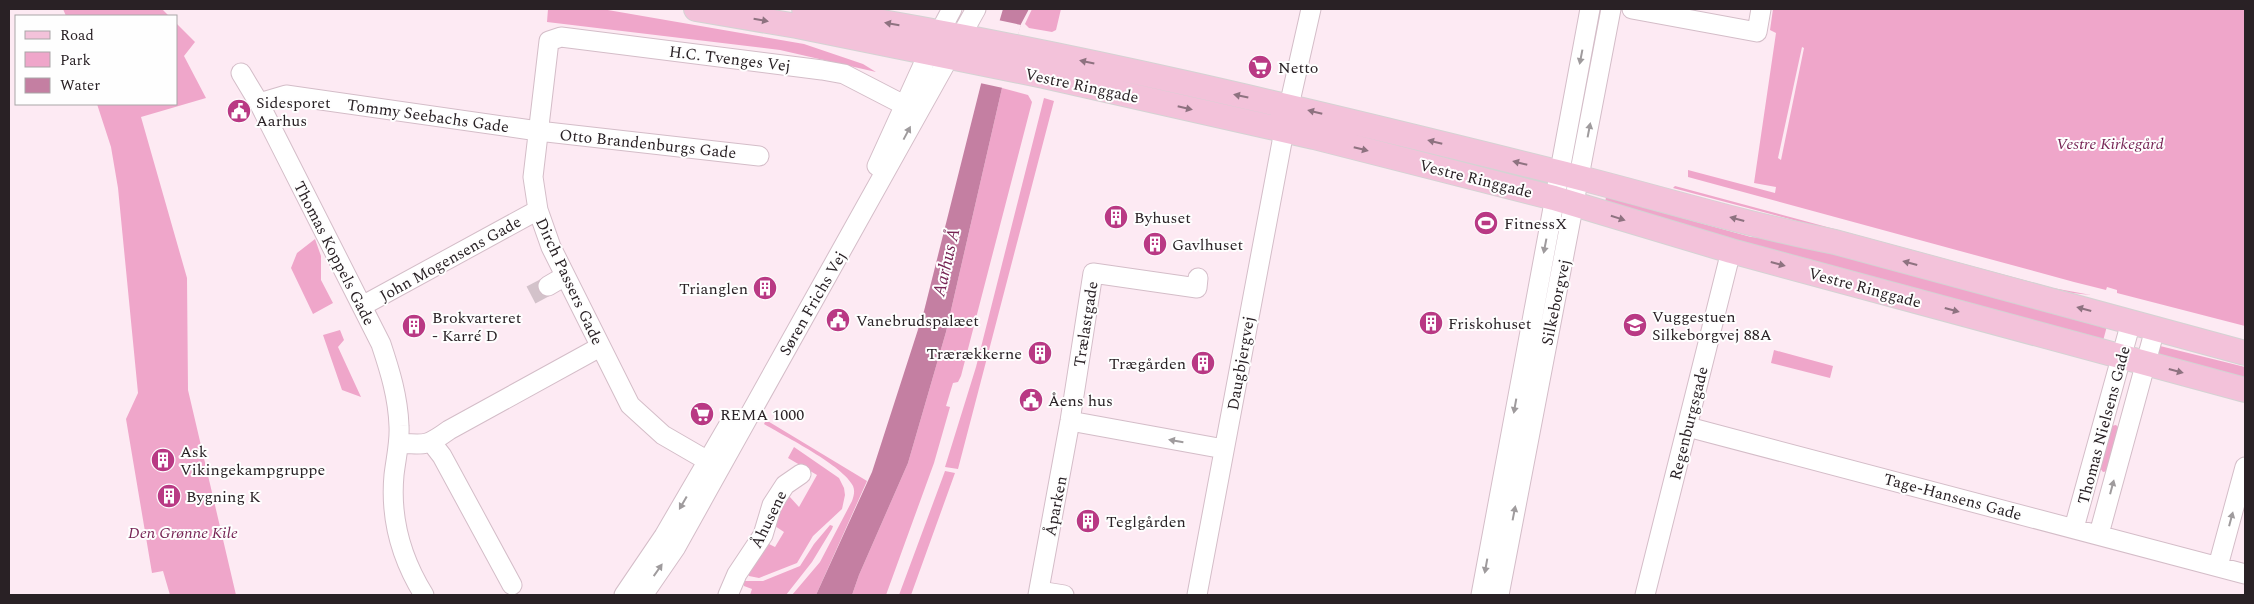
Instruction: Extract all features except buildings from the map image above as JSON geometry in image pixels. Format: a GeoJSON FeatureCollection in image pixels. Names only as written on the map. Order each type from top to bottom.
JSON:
{"type":"FeatureCollection","features":[{"type":"Feature","properties":{"kind":"main road","name":"Vestre Ringgade"},"geometry":{"type":"LineString","coordinates":[[696,9],[797,26],[937,56],[986,64],[1137,96],[1284,131],[1564,201],[1731,251],[2245,390]]}},
{"type":"Feature","properties":{"kind":"main road","name":"Vestre Ringgade"},"geometry":{"type":"LineString","coordinates":[[804,9],[992,42],[1289,106],[1569,175],[1788,233],[1836,242],[2245,353]]}},
{"type":"Feature","properties":{"kind":"street","name":"Søren Frichs Vej"},"geometry":{"type":"LineString","coordinates":[[950,34],[952,9]]}},
{"type":"Feature","properties":{"kind":"street","name":"Søren Frichs Vej"},"geometry":{"type":"LineString","coordinates":[[643,595],[676,547],[714,464],[877,166],[904,105],[950,34],[976,9]]}},
{"type":"Feature","properties":{"kind":"street"},"geometry":{"type":"LineString","coordinates":[[1289,106],[1311,9]]}},
{"type":"Feature","properties":{"kind":"street","name":"Silkeborgvej"},"geometry":{"type":"LineString","coordinates":[[1569,175],[1590,9]]}},
{"type":"Feature","properties":{"kind":"street","name":"Silkeborgvej"},"geometry":{"type":"LineString","coordinates":[[1481,595],[1569,175],[1611,9]]}},
{"type":"Feature","properties":{"kind":"street"},"geometry":{"type":"LineString","coordinates":[[1632,9],[1757,32],[1761,9]]}},
{"type":"Feature","properties":{"kind":"street","name":"H.C. Tvenges Vej"},"geometry":{"type":"LineString","coordinates":[[549,41],[561,37],[822,70],[851,78],[904,105]]}},
{"type":"Feature","properties":{"kind":"street","name":"Dirch Passers Gade"},"geometry":{"type":"LineString","coordinates":[[549,41],[532,177],[538,210],[551,247],[621,390],[640,416],[663,435],[714,464]]}},
{"type":"Feature","properties":{"kind":"street","name":"Søren Frichs Vej"},"geometry":{"type":"LineString","coordinates":[[624,595],[714,464],[884,176],[937,56]]}},
{"type":"Feature","properties":{"kind":"street","name":"Thomas Koppels Gade"},"geometry":{"type":"LineString","coordinates":[[241,73],[259,102],[381,344],[393,378],[400,426],[392,495],[394,519],[407,563],[424,595]]}},
{"type":"Feature","properties":{"kind":"street","name":"Tommy Seebachs Gade"},"geometry":{"type":"LineString","coordinates":[[259,102],[286,95],[538,131]]}},
{"type":"Feature","properties":{"kind":"street","name":"Otto Brandenburgs Gade"},"geometry":{"type":"LineString","coordinates":[[538,131],[759,156]]}},
{"type":"Feature","properties":{"kind":"street","name":"Daugbjergvej"},"geometry":{"type":"LineString","coordinates":[[1197,595],[1284,131]]}},
{"type":"Feature","properties":{"kind":"street","name":"Silkeborgvej"},"geometry":{"type":"LineString","coordinates":[[1499,595],[1535,399],[1564,201]]}},
{"type":"Feature","properties":{"kind":"street","name":"John Mogensens Gade"},"geometry":{"type":"LineString","coordinates":[[362,306],[538,210]]}},
{"type":"Feature","properties":{"kind":"street","name":"Regenburgsgade"},"geometry":{"type":"LineString","coordinates":[[1645,595],[1731,251]]}},
{"type":"Feature","properties":{"kind":"street","name":"Trælastgade"},"geometry":{"type":"LineString","coordinates":[[1070,422],[1093,273],[1197,288],[1198,278]]}},
{"type":"Feature","properties":{"kind":"street"},"geometry":{"type":"LineString","coordinates":[[548,286],[566,276]]}},
{"type":"Feature","properties":{"kind":"street","name":"Thomas Nielsens Gade"},"geometry":{"type":"LineString","coordinates":[[2074,528],[2131,322]]}},
{"type":"Feature","properties":{"kind":"street","name":"Thomas Nielsens Gade"},"geometry":{"type":"LineString","coordinates":[[2099,534],[2156,329]]}},
{"type":"Feature","properties":{"kind":"street"},"geometry":{"type":"LineString","coordinates":[[399,443],[422,445],[432,443],[449,430],[600,347]]}},
{"type":"Feature","properties":{"kind":"street"},"geometry":{"type":"LineString","coordinates":[[1070,422],[1224,449]]}},
{"type":"Feature","properties":{"kind":"street","name":"Åparken"},"geometry":{"type":"LineString","coordinates":[[1064,595],[1039,593],[1070,422]]}},
{"type":"Feature","properties":{"kind":"street","name":"Tage-Hansens Gade"},"geometry":{"type":"LineString","coordinates":[[1688,427],[2245,574]]}},
{"type":"Feature","properties":{"kind":"street"},"geometry":{"type":"LineString","coordinates":[[432,443],[442,456],[512,586]]}},
{"type":"Feature","properties":{"kind":"street"},"geometry":{"type":"LineString","coordinates":[[2218,566],[2245,467]]}},
{"type":"Feature","properties":{"kind":"street","name":"Åhusene"},"geometry":{"type":"LineString","coordinates":[[728,595],[737,574],[763,535],[772,506],[785,485],[801,474]]}},
{"type":"Feature","properties":{"kind":"green space"},"geometry":{"type":"Polygon","coordinates":[[[63,9],[162,9],[168,15],[66,15],[63,9]]]}},
{"type":"Feature","properties":{"kind":"green space"},"geometry":{"type":"Polygon","coordinates":[[[548,9],[602,9],[804,44],[863,64],[876,72],[780,50],[547,22],[548,9]]]}},
{"type":"Feature","properties":{"kind":"green space"},"geometry":{"type":"Polygon","coordinates":[[[1032,9],[1061,9],[1056,30],[1052,32],[1029,28],[1025,24],[1032,9]]]}},
{"type":"Feature","properties":{"kind":"green space","name":"Vestre Kirkegård"},"geometry":{"type":"Polygon","coordinates":[[[1773,9],[2245,9],[2245,326],[2117,293],[2117,290],[2107,287],[2106,290],[2074,282],[1688,177],[1688,170],[1775,193],[1776,187],[1754,183],[1776,33],[1770,30],[1773,9]],[[1802,47],[1778,158],[1781,160],[1804,48],[1802,47]]]}},
{"type":"Feature","properties":{"kind":"green space","name":"Den Grønne Kile"},"geometry":{"type":"Polygon","coordinates":[[[178,25],[195,42],[184,56],[206,98],[141,117],[187,278],[188,390],[236,595],[170,595],[163,571],[152,573],[126,419],[138,393],[118,188],[111,147],[97,105],[178,105],[178,25]]]}},
{"type":"Feature","properties":{"kind":"green space"},"geometry":{"type":"Polygon","coordinates":[[[1002,88],[1028,95],[1032,102],[961,376],[958,382],[953,383],[946,406],[950,407],[934,463],[886,595],[852,595],[908,463],[946,332],[1002,88]]]}},
{"type":"Feature","properties":{"kind":"green space"},"geometry":{"type":"Polygon","coordinates":[[[1044,98],[1054,101],[958,469],[945,467],[976,367],[1044,98]]]}},
{"type":"Feature","properties":{"kind":"green space"},"geometry":{"type":"Polygon","coordinates":[[[1675,186],[2053,288],[2091,295],[2063,292],[1673,188],[1675,186]]]}},
{"type":"Feature","properties":{"kind":"green space"},"geometry":{"type":"Polygon","coordinates":[[[1606,197],[1751,237],[1790,240],[2107,326],[2103,341],[1668,224],[1605,203],[1606,197]]]}},
{"type":"Feature","properties":{"kind":"green space"},"geometry":{"type":"Polygon","coordinates":[[[315,239],[321,256],[321,280],[333,303],[313,314],[291,268],[297,253],[315,239]]]}},
{"type":"Feature","properties":{"kind":"green space"},"geometry":{"type":"Polygon","coordinates":[[[340,330],[344,340],[338,347],[361,397],[342,390],[323,335],[340,330]]]}},
{"type":"Feature","properties":{"kind":"green space"},"geometry":{"type":"Polygon","coordinates":[[[2160,346],[2245,367],[2245,379],[2155,355],[2160,346]]]}},
{"type":"Feature","properties":{"kind":"green space"},"geometry":{"type":"Polygon","coordinates":[[[1774,350],[1833,366],[1830,378],[1771,363],[1774,350]]]}},
{"type":"Feature","properties":{"kind":"green space"},"geometry":{"type":"Polygon","coordinates":[[[766,420],[867,481],[816,595],[792,595],[820,562],[852,501],[854,488],[838,470],[813,452],[764,424],[766,420]]]}},
{"type":"Feature","properties":{"kind":"green space"},"geometry":{"type":"Polygon","coordinates":[[[2116,425],[2120,429],[2108,471],[2103,472],[2099,467],[2111,426],[2116,425]]]}},
{"type":"Feature","properties":{"kind":"green space"},"geometry":{"type":"Polygon","coordinates":[[[794,447],[839,478],[845,495],[842,509],[813,536],[797,563],[759,578],[749,576],[746,569],[769,544],[775,547],[784,532],[775,526],[775,517],[789,496],[799,507],[817,475],[788,458],[794,447]]]}},
{"type":"Feature","properties":{"kind":"green space"},"geometry":{"type":"Polygon","coordinates":[[[945,471],[955,473],[911,595],[899,595],[945,471]]]}},
{"type":"Feature","properties":{"kind":"green space"},"geometry":{"type":"Polygon","coordinates":[[[830,525],[833,526],[832,529],[812,562],[786,595],[750,595],[752,589],[744,586],[743,581],[763,581],[800,566],[814,544],[830,525]]]}},
{"type":"Feature","properties":{"kind":"water","name":"Aarhus Å"},"geometry":{"type":"Polygon","coordinates":[[[1003,9],[1029,9],[1021,24],[1002,88],[946,332],[908,463],[852,595],[816,595],[872,472],[924,311],[981,84],[1003,9]]]}},
{"type":"Feature","properties":{"kind":"pier"},"geometry":{"type":"Polygon","coordinates":[[[998,20],[1021,25],[1003,88],[980,83],[998,20]]]}},
{"type":"Feature","properties":{"kind":"tunnel"},"geometry":{"type":"LineString","coordinates":[[531,295],[548,286]]}},
{"type":"Feature","properties":{"kind":"place","name":"Netto"},"geometry":{"type":"Point","coordinates":[1260,67]}},
{"type":"Feature","properties":{"kind":"place","name":"Sidesporet Aarhus"},"geometry":{"type":"Point","coordinates":[239,111]}},
{"type":"Feature","properties":{"kind":"place","name":"Byhuset"},"geometry":{"type":"Point","coordinates":[1116,217]}},
{"type":"Feature","properties":{"kind":"place","name":"FitnessX"},"geometry":{"type":"Point","coordinates":[1486,223]}},
{"type":"Feature","properties":{"kind":"place","name":"Gavlhuset"},"geometry":{"type":"Point","coordinates":[1155,244]}},
{"type":"Feature","properties":{"kind":"place","name":"Trianglen"},"geometry":{"type":"Point","coordinates":[765,288]}},
{"type":"Feature","properties":{"kind":"place","name":"Vanebrudspalæet"},"geometry":{"type":"Point","coordinates":[838,320]}},
{"type":"Feature","properties":{"kind":"place","name":"Friskohuset"},"geometry":{"type":"Point","coordinates":[1431,323]}},
{"type":"Feature","properties":{"kind":"place","name":"Vuggestuen Silkeborgvej 88A"},"geometry":{"type":"Point","coordinates":[1635,325]}},
{"type":"Feature","properties":{"kind":"place","name":"Brokvarteret - Karré D"},"geometry":{"type":"Point","coordinates":[414,326]}},
{"type":"Feature","properties":{"kind":"place","name":"Trærækkerne"},"geometry":{"type":"Point","coordinates":[1040,353]}},
{"type":"Feature","properties":{"kind":"place","name":"Trægården"},"geometry":{"type":"Point","coordinates":[1203,363]}},
{"type":"Feature","properties":{"kind":"place","name":"Åens hus"},"geometry":{"type":"Point","coordinates":[1031,400]}},
{"type":"Feature","properties":{"kind":"place","name":"REMA 1000"},"geometry":{"type":"Point","coordinates":[702,414]}},
{"type":"Feature","properties":{"kind":"place","name":"Ask Vikingekampgruppe"},"geometry":{"type":"Point","coordinates":[163,460]}},
{"type":"Feature","properties":{"kind":"place","name":"Bygning K"},"geometry":{"type":"Point","coordinates":[169,496]}},
{"type":"Feature","properties":{"kind":"place","name":"Teglgården"},"geometry":{"type":"Point","coordinates":[1088,521]}}]}
